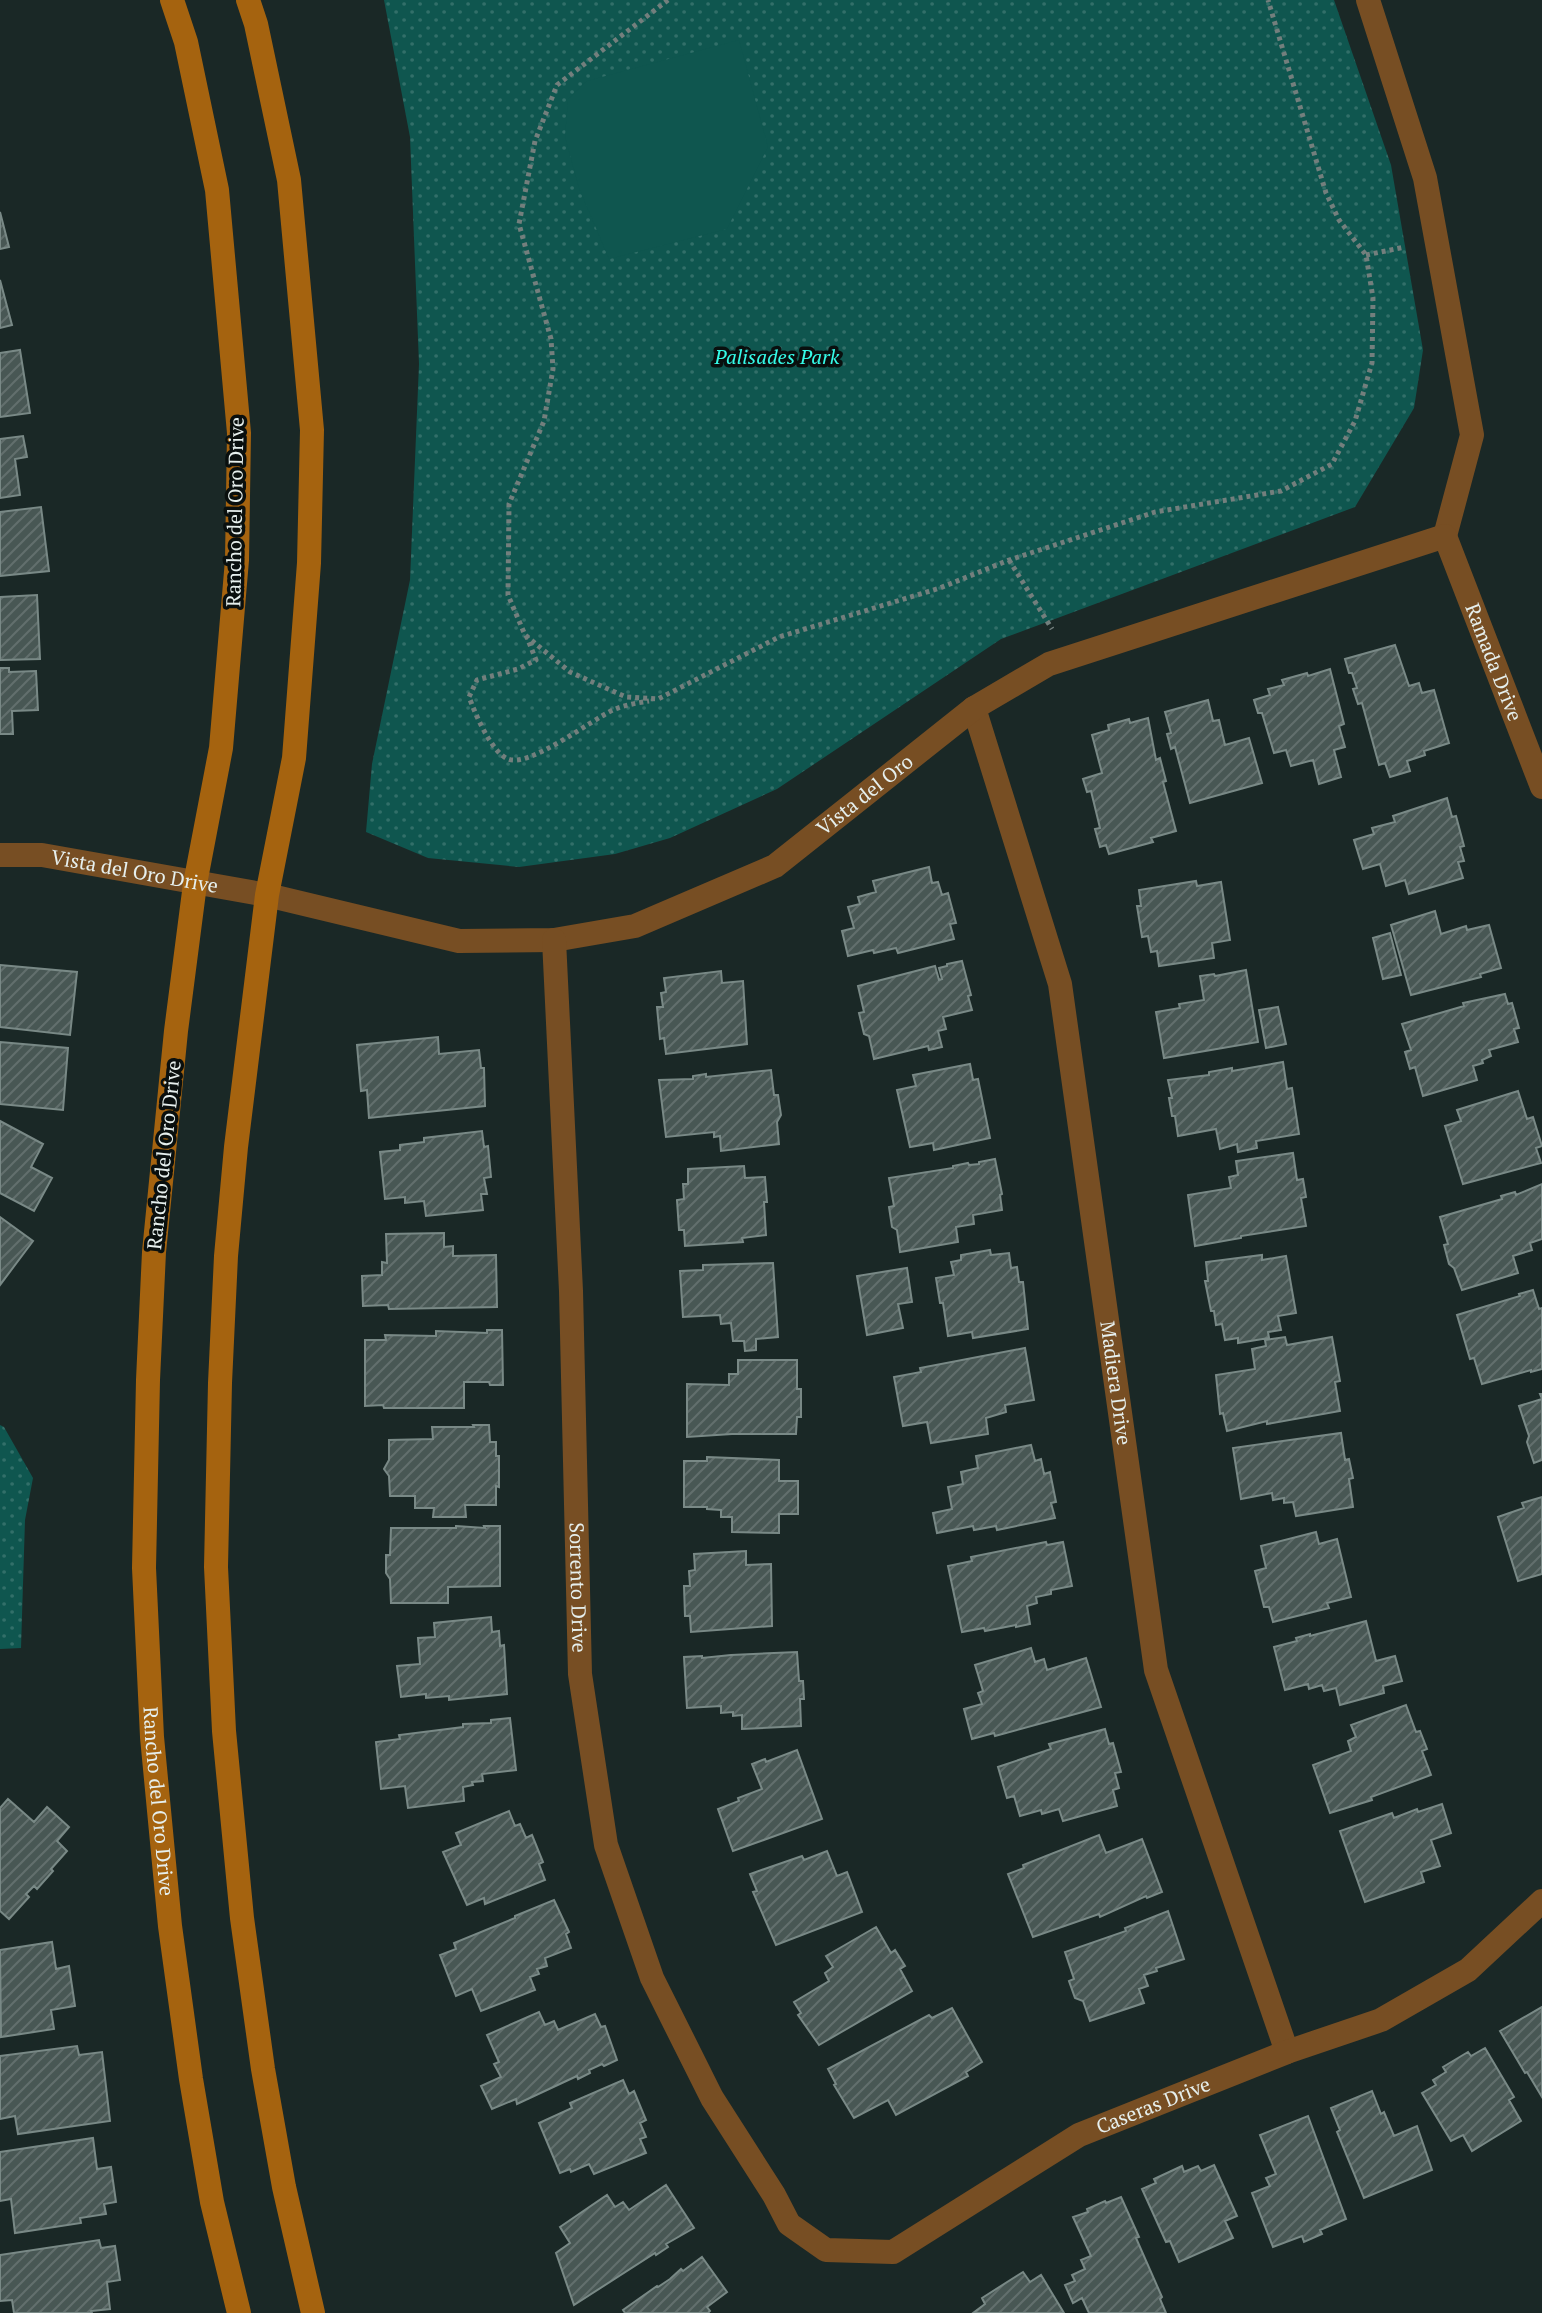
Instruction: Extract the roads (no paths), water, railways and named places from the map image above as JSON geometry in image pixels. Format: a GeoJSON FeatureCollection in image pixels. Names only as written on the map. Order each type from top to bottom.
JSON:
{"type":"FeatureCollection","features":[{"type":"Feature","properties":{"kind":"main road","name":"Rancho del Oro Drive"},"geometry":{"type":"LineString","coordinates":[[172,0],[186,42],[217,190],[239,433],[237,560],[221,748],[195,884],[174,1046],[154,1252],[144,1568],[152,1737],[170,1926],[212,2202],[239,2313]]}},
{"type":"Feature","properties":{"kind":"main road"},"geometry":{"type":"LineString","coordinates":[[248,0],[256,24],[289,180],[312,430],[309,563],[294,758],[267,895],[226,1256],[216,1567],[224,1731],[242,1918],[263,2069],[284,2187],[313,2313]]}},
{"type":"Feature","properties":{"kind":"street"},"geometry":{"type":"LineString","coordinates":[[1368,0],[1425,178],[1472,435],[1445,536]]}},
{"type":"Feature","properties":{"kind":"street","name":"Vista del Oro"},"geometry":{"type":"LineString","coordinates":[[267,895],[459,941],[554,940],[635,926],[775,866],[974,708],[1049,664],[1445,536]]}},
{"type":"Feature","properties":{"kind":"street","name":"Ramada Drive"},"geometry":{"type":"LineString","coordinates":[[1445,536],[1542,787]]}},
{"type":"Feature","properties":{"kind":"street","name":"Madiera Drive"},"geometry":{"type":"LineString","coordinates":[[974,708],[1060,984],[1156,1670],[1287,2052]]}},
{"type":"Feature","properties":{"kind":"street","name":"Vista del Oro Drive"},"geometry":{"type":"LineString","coordinates":[[0,855],[42,855],[267,895]]}},
{"type":"Feature","properties":{"kind":"street","name":"Sorrento Drive"},"geometry":{"type":"LineString","coordinates":[[554,940],[571,1291],[580,1674],[606,1845],[652,1978],[712,2098],[774,2195]]}},
{"type":"Feature","properties":{"kind":"street","name":"Caseras Drive"},"geometry":{"type":"LineString","coordinates":[[774,2195],[789,2224],[826,2250],[893,2252],[1079,2135],[1287,2052],[1381,2020],[1468,1970],[1542,1901]]}},
{"type":"Feature","properties":{"kind":"park label","name":"Palisades Park"},"geometry":{"type":"Point","coordinates":[777,357]}}]}
